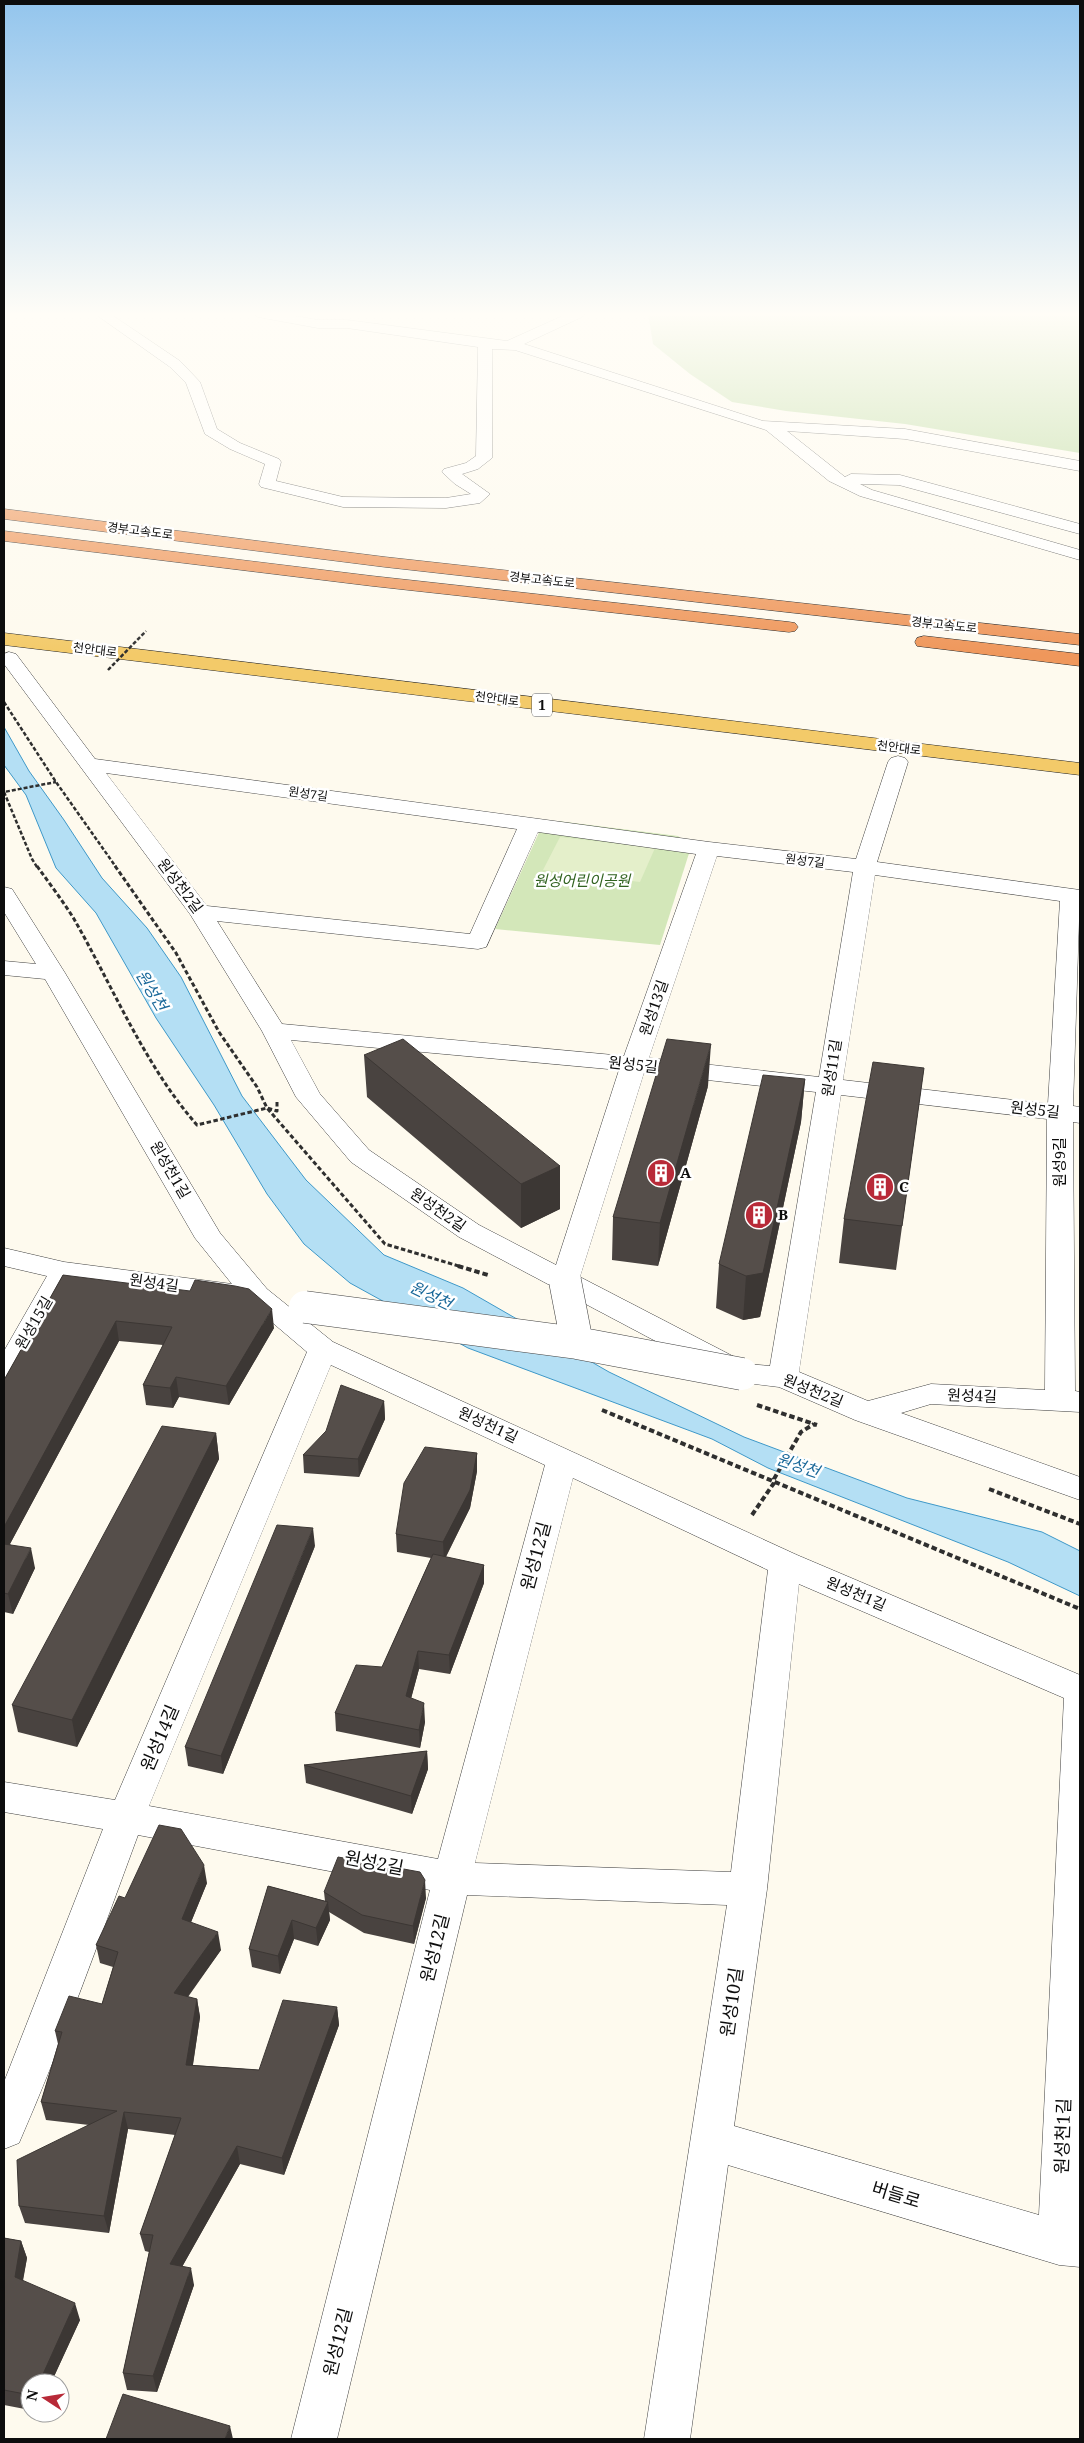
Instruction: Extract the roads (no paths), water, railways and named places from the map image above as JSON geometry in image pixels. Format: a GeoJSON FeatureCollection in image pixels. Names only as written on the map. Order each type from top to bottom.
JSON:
{"type":"FeatureCollection","features":[{"type":"Feature","properties":{"kind":"highway","name":"경부고속도로"},"geometry":{"type":"LineString","coordinates":[[4,514],[385,562],[1080,640]]}},
{"type":"Feature","properties":{"kind":"highway","name":"경부고속도로"},"geometry":{"type":"LineString","coordinates":[[4,536],[372,582],[809,629]]}},
{"type":"Feature","properties":{"kind":"highway","name":"경부고속도로"},"geometry":{"type":"LineString","coordinates":[[908,640],[1080,660]]}},
{"type":"Feature","properties":{"kind":"main road","name":"천안대로"},"geometry":{"type":"LineString","coordinates":[[6,651],[1080,786]]}},
{"type":"Feature","properties":{"kind":"main road","name":"천안대로"},"geometry":{"type":"LineString","coordinates":[[6,651],[1080,770]]}},
{"type":"Feature","properties":{"kind":"street"},"geometry":{"type":"LineString","coordinates":[[209,427],[210,431],[235,446],[273,462],[267,484],[343,502],[446,503],[474,500],[482,494],[460,481],[450,472],[472,466],[484,458],[485,427]]}},
{"type":"Feature","properties":{"kind":"street"},"geometry":{"type":"LineString","coordinates":[[772,427],[834,478],[866,493],[1080,555]]}},
{"type":"Feature","properties":{"kind":"street"},"geometry":{"type":"LineString","coordinates":[[788,427],[906,434],[1080,466]]}},
{"type":"Feature","properties":{"kind":"street"},"geometry":{"type":"LineString","coordinates":[[834,478],[900,480],[1080,529]]}},
{"type":"Feature","properties":{"kind":"street","name":"원성천2길"},"geometry":{"type":"LineString","coordinates":[[6,651],[87,764],[200,912],[274,1031],[308,1097],[360,1156],[468,1231],[742,1374],[783,1377],[866,1412],[1080,1489]]}},
{"type":"Feature","properties":{"kind":"street","name":"원성11길"},"geometry":{"type":"LineString","coordinates":[[783,1377],[865,868],[898,762]]}},
{"type":"Feature","properties":{"kind":"street","name":"원성7길"},"geometry":{"type":"LineString","coordinates":[[87,764],[709,849],[1076,896]]}},
{"type":"Feature","properties":{"kind":"street"},"geometry":{"type":"LineString","coordinates":[[200,912],[478,942],[530,824]]}},
{"type":"Feature","properties":{"kind":"street","name":"원성13길"},"geometry":{"type":"LineString","coordinates":[[565,1281],[634,1064],[709,849]]}},
{"type":"Feature","properties":{"kind":"street","name":"원성천1길"},"geometry":{"type":"LineString","coordinates":[[4,894],[53,973],[209,1238],[257,1296],[323,1349],[785,1564],[1080,1690]]}},
{"type":"Feature","properties":{"kind":"street","name":"원성9길"},"geometry":{"type":"LineString","coordinates":[[1070,1400],[1070,1114],[1076,896]]}},
{"type":"Feature","properties":{"kind":"street"},"geometry":{"type":"LineString","coordinates":[[4,968],[53,973]]}},
{"type":"Feature","properties":{"kind":"street","name":"원성5길"},"geometry":{"type":"LineString","coordinates":[[274,1031],[634,1064],[1070,1114]]}},
{"type":"Feature","properties":{"kind":"street","name":"원성4길"},"geometry":{"type":"LineString","coordinates":[[4,1257],[64,1271],[257,1296],[305,1307],[577,1343],[742,1374]]}},
{"type":"Feature","properties":{"kind":"street","name":"원성15길"},"geometry":{"type":"LineString","coordinates":[[4,1376],[64,1271]]}},
{"type":"Feature","properties":{"kind":"street"},"geometry":{"type":"LineString","coordinates":[[565,1281],[577,1343]]}},
{"type":"Feature","properties":{"kind":"street","name":"원성14길"},"geometry":{"type":"LineString","coordinates":[[4,2129],[36,2055],[126,1817],[323,1349]]}},
{"type":"Feature","properties":{"kind":"street","name":"원성4길"},"geometry":{"type":"LineString","coordinates":[[866,1412],[931,1394],[1070,1400]]}},
{"type":"Feature","properties":{"kind":"street","name":"원성12길"},"geometry":{"type":"LineString","coordinates":[[314,2439],[452,1878],[562,1459]]}},
{"type":"Feature","properties":{"kind":"street","name":"원성10길"},"geometry":{"type":"LineString","coordinates":[[667,2439],[748,1889],[785,1564]]}},
{"type":"Feature","properties":{"kind":"street","name":"원성천1길"},"geometry":{"type":"LineString","coordinates":[[1070,2244],[1080,1700]]}},
{"type":"Feature","properties":{"kind":"street","name":"원성2길"},"geometry":{"type":"LineString","coordinates":[[4,1797],[126,1817],[452,1878],[748,1889]]}},
{"type":"Feature","properties":{"kind":"street","name":"버들로"},"geometry":{"type":"LineString","coordinates":[[712,2140],[1070,2244]]}},
{"type":"Feature","properties":{"kind":"water","name":"원성천"},"geometry":{"type":"Polygon","coordinates":[[[4,727],[29,771],[102,878],[147,928],[181,977],[242,1096],[306,1180],[384,1255],[463,1288],[609,1372],[744,1437],[907,1498],[1042,1532],[1080,1551],[1080,1596],[1008,1562],[768,1468],[712,1439],[468,1348],[350,1283],[304,1244],[267,1194],[214,1105],[156,1018],[96,913],[56,868],[26,795],[4,765],[4,727]]]}},
{"type":"Feature","properties":{"kind":"place","name":"A"},"geometry":{"type":"Point","coordinates":[661,1173]}},
{"type":"Feature","properties":{"kind":"place","name":"C"},"geometry":{"type":"Point","coordinates":[880,1187]}},
{"type":"Feature","properties":{"kind":"place","name":"B"},"geometry":{"type":"Point","coordinates":[759,1215]}},
{"type":"Feature","properties":{"kind":"park label","name":"원성어린이공원"},"geometry":{"type":"Point","coordinates":[582,881]}}]}
